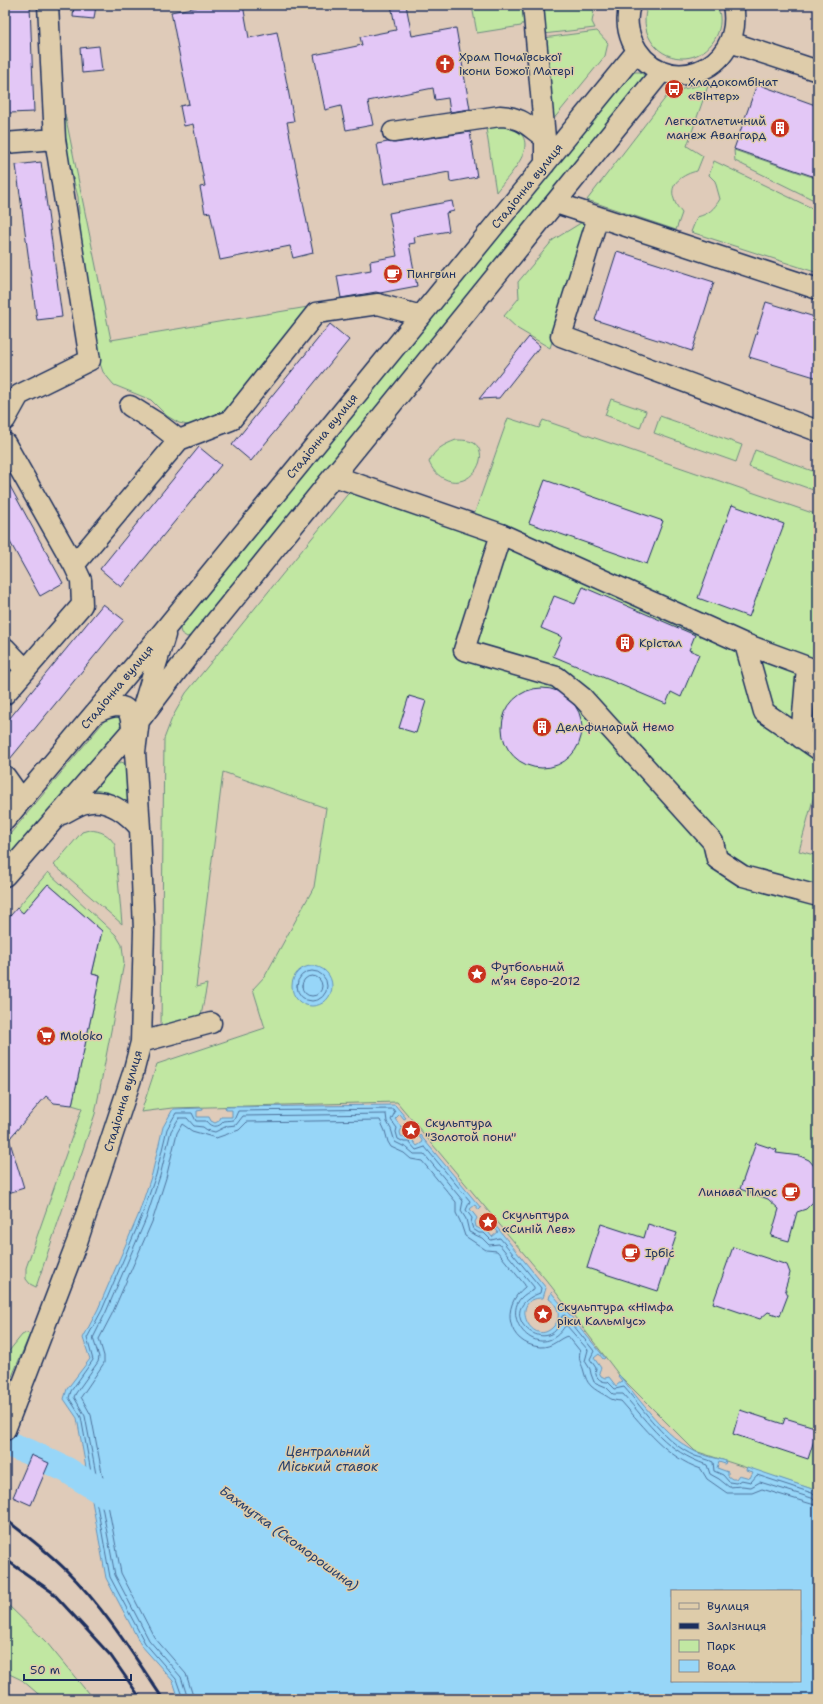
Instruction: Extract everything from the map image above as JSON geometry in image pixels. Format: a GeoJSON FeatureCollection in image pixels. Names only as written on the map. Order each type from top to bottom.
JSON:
{"type":"FeatureCollection","features":[{"type":"Feature","properties":{"kind":"street"},"geometry":{"type":"LineString","coordinates":[[5,420],[18,395],[90,360],[55,139],[48,5]]}},
{"type":"Feature","properties":{"kind":"street"},"geometry":{"type":"LineString","coordinates":[[533,5],[545,138],[545,164]]}},
{"type":"Feature","properties":{"kind":"street"},"geometry":{"type":"LineString","coordinates":[[630,5],[628,20],[629,32],[637,51],[644,60],[662,71],[684,74],[706,68],[720,57],[730,42],[735,21],[733,5]]}},
{"type":"Feature","properties":{"kind":"street"},"geometry":{"type":"LineString","coordinates":[[730,42],[818,71]]}},
{"type":"Feature","properties":{"kind":"street","name":"Стадіонна вулиця"},"geometry":{"type":"LineString","coordinates":[[5,820],[168,626],[637,51]]}},
{"type":"Feature","properties":{"kind":"street"},"geometry":{"type":"LineString","coordinates":[[5,876],[136,725],[199,642],[662,71]]}},
{"type":"Feature","properties":{"kind":"street"},"geometry":{"type":"LineString","coordinates":[[393,132],[500,116],[511,116],[522,120],[545,138]]}},
{"type":"Feature","properties":{"kind":"street"},"geometry":{"type":"LineString","coordinates":[[5,143],[55,139]]}},
{"type":"Feature","properties":{"kind":"street"},"geometry":{"type":"LineString","coordinates":[[556,203],[818,288]]}},
{"type":"Feature","properties":{"kind":"street"},"geometry":{"type":"LineString","coordinates":[[598,217],[561,336],[818,431]]}},
{"type":"Feature","properties":{"kind":"street"},"geometry":{"type":"LineString","coordinates":[[74,565],[179,440],[231,420],[316,314],[378,304],[421,316]]}},
{"type":"Feature","properties":{"kind":"street"},"geometry":{"type":"LineString","coordinates":[[130,406],[157,423],[179,440]]}},
{"type":"Feature","properties":{"kind":"street"},"geometry":{"type":"LineString","coordinates":[[5,443],[74,565],[81,580],[82,604],[5,694]]}},
{"type":"Feature","properties":{"kind":"street"},"geometry":{"type":"LineString","coordinates":[[334,476],[501,534],[745,644],[812,669],[801,738]]}},
{"type":"Feature","properties":{"kind":"street"},"geometry":{"type":"LineString","coordinates":[[501,534],[464,650],[557,677],[582,697],[713,842],[717,858],[743,876],[818,896]]}},
{"type":"Feature","properties":{"kind":"street"},"geometry":{"type":"LineString","coordinates":[[136,725],[168,626]]}},
{"type":"Feature","properties":{"kind":"street"},"geometry":{"type":"LineString","coordinates":[[745,644],[764,712],[818,749]]}},
{"type":"Feature","properties":{"kind":"street"},"geometry":{"type":"LineString","coordinates":[[5,648],[26,670]]}},
{"type":"Feature","properties":{"kind":"street","name":"Стадіонна вулиця"},"geometry":{"type":"LineString","coordinates":[[5,1430],[77,1242],[134,1073],[141,1042],[144,931],[135,752],[136,725],[128,710],[122,707],[114,706],[105,708],[94,714]]}},
{"type":"Feature","properties":{"kind":"street"},"geometry":{"type":"LineString","coordinates":[[5,776],[22,800]]}},
{"type":"Feature","properties":{"kind":"street"},"geometry":{"type":"LineString","coordinates":[[58,815],[83,804],[93,802],[105,804],[124,812],[140,828]]}},
{"type":"Feature","properties":{"kind":"street"},"geometry":{"type":"LineString","coordinates":[[141,1042],[211,1023]]}},
{"type":"Feature","properties":{"kind":"green space"},"geometry":{"type":"Polygon","coordinates":[[[524,5],[526,19],[521,26],[477,33],[472,6],[524,5]]]}},
{"type":"Feature","properties":{"kind":"green space"},"geometry":{"type":"Polygon","coordinates":[[[540,5],[595,5],[592,22],[595,28],[543,34],[540,5]]]}},
{"type":"Feature","properties":{"kind":"green space"},"geometry":{"type":"Polygon","coordinates":[[[648,5],[717,5],[720,17],[718,33],[710,46],[697,55],[681,58],[663,53],[656,47],[647,32],[645,14],[648,5]]]}},
{"type":"Feature","properties":{"kind":"green space"},"geometry":{"type":"Polygon","coordinates":[[[597,31],[608,43],[605,56],[552,121],[543,38],[597,31]]]}},
{"type":"Feature","properties":{"kind":"green space"},"geometry":{"type":"Polygon","coordinates":[[[633,72],[640,72],[645,76],[193,635],[187,637],[181,633],[181,624],[633,72]]]}},
{"type":"Feature","properties":{"kind":"green space"},"geometry":{"type":"Polygon","coordinates":[[[709,83],[687,146],[703,156],[697,171],[682,177],[673,188],[675,201],[682,213],[676,230],[587,200],[670,92],[709,83]]]}},
{"type":"Feature","properties":{"kind":"green space"},"geometry":{"type":"Polygon","coordinates":[[[65,114],[111,340],[314,306],[223,414],[192,426],[179,423],[167,416],[151,400],[114,385],[103,372],[94,346],[83,274],[78,197],[72,174],[61,145],[63,117],[65,114]]]}},
{"type":"Feature","properties":{"kind":"green space"},"geometry":{"type":"Polygon","coordinates":[[[506,124],[518,131],[524,139],[525,147],[517,166],[496,192],[486,128],[506,124]]]}},
{"type":"Feature","properties":{"kind":"green space"},"geometry":{"type":"Polygon","coordinates":[[[734,150],[818,179],[818,202],[735,161],[734,150]]]}},
{"type":"Feature","properties":{"kind":"green space"},"geometry":{"type":"Polygon","coordinates":[[[714,161],[818,211],[818,273],[691,232],[697,217],[711,211],[720,199],[715,181],[709,175],[714,161]]]}},
{"type":"Feature","properties":{"kind":"green space"},"geometry":{"type":"Polygon","coordinates":[[[584,221],[588,227],[550,348],[518,329],[504,316],[519,298],[518,282],[553,240],[584,221]]]}},
{"type":"Feature","properties":{"kind":"green space"},"geometry":{"type":"Polygon","coordinates":[[[611,399],[646,411],[640,428],[605,415],[611,399]]]}},
{"type":"Feature","properties":{"kind":"green space"},"geometry":{"type":"Polygon","coordinates":[[[660,416],[742,445],[736,462],[654,433],[660,416]]]}},
{"type":"Feature","properties":{"kind":"green space"},"geometry":{"type":"Polygon","coordinates":[[[508,418],[539,428],[543,420],[818,515],[818,781],[799,851],[818,856],[818,1491],[695,1451],[619,1375],[551,1286],[397,1102],[172,1108],[141,1112],[157,1064],[265,1028],[253,989],[265,976],[314,887],[326,808],[223,772],[196,987],[207,984],[201,1016],[161,1028],[164,739],[172,718],[186,693],[351,490],[468,532],[508,418]]]}},
{"type":"Feature","properties":{"kind":"green space"},"geometry":{"type":"Polygon","coordinates":[[[456,440],[474,443],[479,449],[481,456],[475,471],[462,481],[453,481],[443,478],[438,475],[429,462],[440,448],[456,440]]]}},
{"type":"Feature","properties":{"kind":"green space"},"geometry":{"type":"Polygon","coordinates":[[[755,450],[818,473],[818,486],[816,491],[749,467],[755,450]]]}},
{"type":"Feature","properties":{"kind":"green space"},"geometry":{"type":"Polygon","coordinates":[[[111,713],[118,713],[125,725],[5,866],[5,840],[111,713]]]}},
{"type":"Feature","properties":{"kind":"green space"},"geometry":{"type":"Polygon","coordinates":[[[119,763],[124,763],[126,767],[127,803],[91,793],[119,763]]]}},
{"type":"Feature","properties":{"kind":"green space"},"geometry":{"type":"Polygon","coordinates":[[[89,830],[104,834],[110,838],[115,845],[122,924],[54,865],[82,832],[89,830]]]}},
{"type":"Feature","properties":{"kind":"green space"},"geometry":{"type":"Polygon","coordinates":[[[48,872],[116,935],[122,945],[124,963],[95,1114],[36,1287],[30,1284],[26,1279],[26,1268],[82,1108],[72,1105],[100,976],[92,974],[102,931],[48,884],[23,913],[17,908],[48,872]]]}},
{"type":"Feature","properties":{"kind":"green space"},"geometry":{"type":"Polygon","coordinates":[[[26,1333],[30,1334],[5,1393],[5,1356],[22,1335],[26,1333]]]}},
{"type":"Feature","properties":{"kind":"green space"},"geometry":{"type":"Polygon","coordinates":[[[5,1602],[47,1643],[93,1699],[44,1699],[22,1680],[5,1672],[5,1602]]]}},
{"type":"Feature","properties":{"kind":"water"},"geometry":{"type":"Polygon","coordinates":[[[312,966],[326,972],[332,986],[326,1000],[312,1006],[298,1000],[292,986],[298,972],[312,966]]]}},
{"type":"Feature","properties":{"kind":"water","name":"Центральний Міський ставок"},"geometry":{"type":"Polygon","coordinates":[[[395,1105],[406,1118],[404,1119],[400,1114],[395,1119],[402,1128],[400,1132],[401,1136],[405,1138],[410,1137],[417,1146],[423,1142],[419,1136],[420,1135],[481,1208],[479,1210],[475,1205],[470,1209],[477,1218],[475,1222],[476,1227],[480,1229],[485,1228],[492,1237],[498,1232],[494,1227],[495,1225],[546,1288],[543,1298],[532,1300],[526,1305],[525,1313],[531,1328],[538,1332],[546,1332],[556,1323],[558,1319],[558,1311],[555,1304],[549,1299],[551,1292],[605,1358],[603,1359],[599,1354],[594,1358],[601,1368],[599,1372],[601,1376],[605,1378],[609,1377],[616,1386],[622,1381],[618,1376],[619,1375],[663,1427],[684,1445],[696,1452],[726,1461],[725,1464],[719,1462],[717,1468],[728,1472],[728,1476],[732,1479],[736,1479],[739,1475],[750,1478],[753,1472],[746,1470],[747,1467],[818,1491],[818,1699],[179,1699],[173,1681],[141,1645],[106,1578],[77,1418],[64,1399],[67,1389],[90,1359],[83,1338],[98,1309],[138,1216],[152,1174],[163,1127],[173,1109],[203,1108],[203,1110],[197,1111],[197,1117],[209,1117],[211,1121],[215,1123],[219,1121],[221,1117],[232,1117],[232,1110],[226,1110],[225,1107],[395,1105]]]}},
{"type":"Feature","properties":{"kind":"building"},"geometry":{"type":"Polygon","coordinates":[[[5,5],[30,5],[34,112],[9,113],[5,5]]]}},
{"type":"Feature","properties":{"kind":"building"},"geometry":{"type":"Polygon","coordinates":[[[74,5],[96,5],[94,19],[73,17],[74,5]]]}},
{"type":"Feature","properties":{"kind":"building"},"geometry":{"type":"Polygon","coordinates":[[[196,5],[243,5],[249,38],[277,32],[294,121],[287,122],[313,253],[293,258],[290,246],[220,260],[210,212],[205,213],[200,187],[205,186],[193,124],[184,126],[180,106],[189,104],[171,12],[197,7],[196,5]]]}},
{"type":"Feature","properties":{"kind":"building"},"geometry":{"type":"Polygon","coordinates":[[[391,5],[406,5],[412,36],[456,28],[470,109],[450,112],[448,98],[435,100],[433,88],[368,101],[373,125],[346,130],[341,106],[325,110],[314,55],[362,45],[360,37],[396,30],[391,5]]]}},
{"type":"Feature","properties":{"kind":"building"},"geometry":{"type":"Polygon","coordinates":[[[99,46],[102,71],[82,73],[80,48],[99,46]]]}},
{"type":"Feature","properties":{"kind":"building","name":"Легкоатлетичний манеж Авангард"},"geometry":{"type":"Polygon","coordinates":[[[757,84],[818,106],[818,178],[734,149],[757,84]]]}},
{"type":"Feature","properties":{"kind":"building"},"geometry":{"type":"Polygon","coordinates":[[[470,132],[477,177],[450,182],[449,172],[384,184],[377,144],[388,142],[395,143],[470,132]]]}},
{"type":"Feature","properties":{"kind":"building"},"geometry":{"type":"Polygon","coordinates":[[[41,162],[62,317],[37,320],[16,165],[41,162]]]}},
{"type":"Feature","properties":{"kind":"building"},"geometry":{"type":"Polygon","coordinates":[[[452,201],[454,211],[446,213],[449,231],[414,237],[415,243],[409,244],[417,286],[341,298],[337,276],[371,270],[370,261],[397,256],[389,213],[452,201]]]}},
{"type":"Feature","properties":{"kind":"building"},"geometry":{"type":"Polygon","coordinates":[[[617,251],[714,282],[692,351],[595,320],[617,251]]]}},
{"type":"Feature","properties":{"kind":"building"},"geometry":{"type":"Polygon","coordinates":[[[766,302],[818,318],[818,378],[749,357],[766,302]]]}},
{"type":"Feature","properties":{"kind":"building"},"geometry":{"type":"Polygon","coordinates":[[[330,324],[349,340],[251,461],[232,445],[330,324]]]}},
{"type":"Feature","properties":{"kind":"building"},"geometry":{"type":"Polygon","coordinates":[[[529,337],[540,346],[499,398],[479,399],[529,337]]]}},
{"type":"Feature","properties":{"kind":"building"},"geometry":{"type":"Polygon","coordinates":[[[199,447],[221,465],[121,587],[100,569],[199,447]]]}},
{"type":"Feature","properties":{"kind":"building"},"geometry":{"type":"Polygon","coordinates":[[[5,477],[63,583],[40,596],[5,533],[5,477]]]}},
{"type":"Feature","properties":{"kind":"building"},"geometry":{"type":"Polygon","coordinates":[[[545,480],[663,521],[647,564],[529,523],[545,480]]]}},
{"type":"Feature","properties":{"kind":"building"},"geometry":{"type":"Polygon","coordinates":[[[732,505],[784,524],[749,617],[698,598],[732,505]]]}},
{"type":"Feature","properties":{"kind":"building","name":"Крістал"},"geometry":{"type":"Polygon","coordinates":[[[583,587],[695,635],[689,650],[699,654],[681,697],[671,692],[666,704],[553,656],[562,637],[541,628],[554,596],[575,604],[583,587]]]}},
{"type":"Feature","properties":{"kind":"building"},"geometry":{"type":"Polygon","coordinates":[[[103,604],[124,620],[5,765],[5,724],[103,604]]]}},
{"type":"Feature","properties":{"kind":"building","name":"Дельфинарий Немо"},"geometry":{"type":"Polygon","coordinates":[[[542,688],[557,691],[570,700],[579,713],[582,728],[579,743],[570,756],[557,765],[542,768],[527,765],[514,756],[505,743],[502,728],[505,713],[514,700],[527,691],[542,688]]]}},
{"type":"Feature","properties":{"kind":"building"},"geometry":{"type":"Polygon","coordinates":[[[409,696],[426,701],[416,733],[399,728],[409,696]]]}},
{"type":"Feature","properties":{"kind":"building","name":"Moloko"},"geometry":{"type":"Polygon","coordinates":[[[48,884],[102,931],[92,974],[100,976],[72,1105],[54,1103],[46,1096],[9,1139],[24,1188],[5,1194],[5,922],[17,908],[23,913],[48,884]]]}},
{"type":"Feature","properties":{"kind":"building","name":"Линава Плюс"},"geometry":{"type":"Polygon","coordinates":[[[756,1143],[777,1150],[776,1153],[800,1156],[809,1160],[818,1173],[818,1194],[806,1209],[797,1212],[789,1241],[771,1236],[779,1209],[768,1199],[740,1189],[756,1143]]]}},
{"type":"Feature","properties":{"kind":"building","name":"Ірбіс"},"geometry":{"type":"Polygon","coordinates":[[[601,1224],[644,1238],[648,1224],[677,1233],[658,1291],[587,1268],[601,1224]]]}},
{"type":"Feature","properties":{"kind":"building"},"geometry":{"type":"Polygon","coordinates":[[[733,1247],[787,1265],[790,1273],[785,1289],[788,1295],[780,1316],[768,1312],[760,1319],[713,1303],[733,1247]]]}},
{"type":"Feature","properties":{"kind":"building"},"geometry":{"type":"Polygon","coordinates":[[[740,1410],[783,1424],[785,1418],[818,1428],[808,1459],[733,1434],[740,1410]]]}},
{"type":"Feature","properties":{"kind":"building"},"geometry":{"type":"Polygon","coordinates":[[[31,1455],[49,1463],[31,1505],[13,1497],[31,1455]]]}},
{"type":"Feature","properties":{"kind":"waterway","name":"Бахмутка (Скоморошина)"},"geometry":{"type":"LineString","coordinates":[[5,1443],[29,1452],[67,1470],[105,1494],[120,1497]]}},
{"type":"Feature","properties":{"kind":"railway"},"geometry":{"type":"LineString","coordinates":[[5,1519],[51,1556],[79,1584],[118,1632],[163,1699]]}},
{"type":"Feature","properties":{"kind":"railway"},"geometry":{"type":"LineString","coordinates":[[5,1559],[52,1592],[111,1656],[141,1699]]}},
{"type":"Feature","properties":{"kind":"place","name":"Храм Почаївської ікони Божої Матері"},"geometry":{"type":"Point","coordinates":[445,64]}},
{"type":"Feature","properties":{"kind":"place","name":"Хладокомбінат «Вінтер»"},"geometry":{"type":"Point","coordinates":[674,89]}},
{"type":"Feature","properties":{"kind":"place","name":"Легкоатлетичний манеж Авангард"},"geometry":{"type":"Point","coordinates":[780,128]}},
{"type":"Feature","properties":{"kind":"place","name":"Пингвин"},"geometry":{"type":"Point","coordinates":[393,274]}},
{"type":"Feature","properties":{"kind":"place","name":"Крістал"},"geometry":{"type":"Point","coordinates":[625,643]}},
{"type":"Feature","properties":{"kind":"place","name":"Дельфинарий Немо"},"geometry":{"type":"Point","coordinates":[542,727]}},
{"type":"Feature","properties":{"kind":"place","name":"Футбольний мʼяч Євро-2012"},"geometry":{"type":"Point","coordinates":[477,974]}},
{"type":"Feature","properties":{"kind":"place","name":"Moloko"},"geometry":{"type":"Point","coordinates":[46,1036]}},
{"type":"Feature","properties":{"kind":"place","name":"Скульптура \"Золотой пони\""},"geometry":{"type":"Point","coordinates":[411,1130]}},
{"type":"Feature","properties":{"kind":"place","name":"Линава Плюс"},"geometry":{"type":"Point","coordinates":[791,1192]}},
{"type":"Feature","properties":{"kind":"place","name":"Скульптура «Синій Лев»"},"geometry":{"type":"Point","coordinates":[488,1222]}},
{"type":"Feature","properties":{"kind":"place","name":"Ірбіс"},"geometry":{"type":"Point","coordinates":[631,1253]}},
{"type":"Feature","properties":{"kind":"place","name":"Скульптура «Німфа ріки Кальміус»"},"geometry":{"type":"Point","coordinates":[543,1314]}}]}
